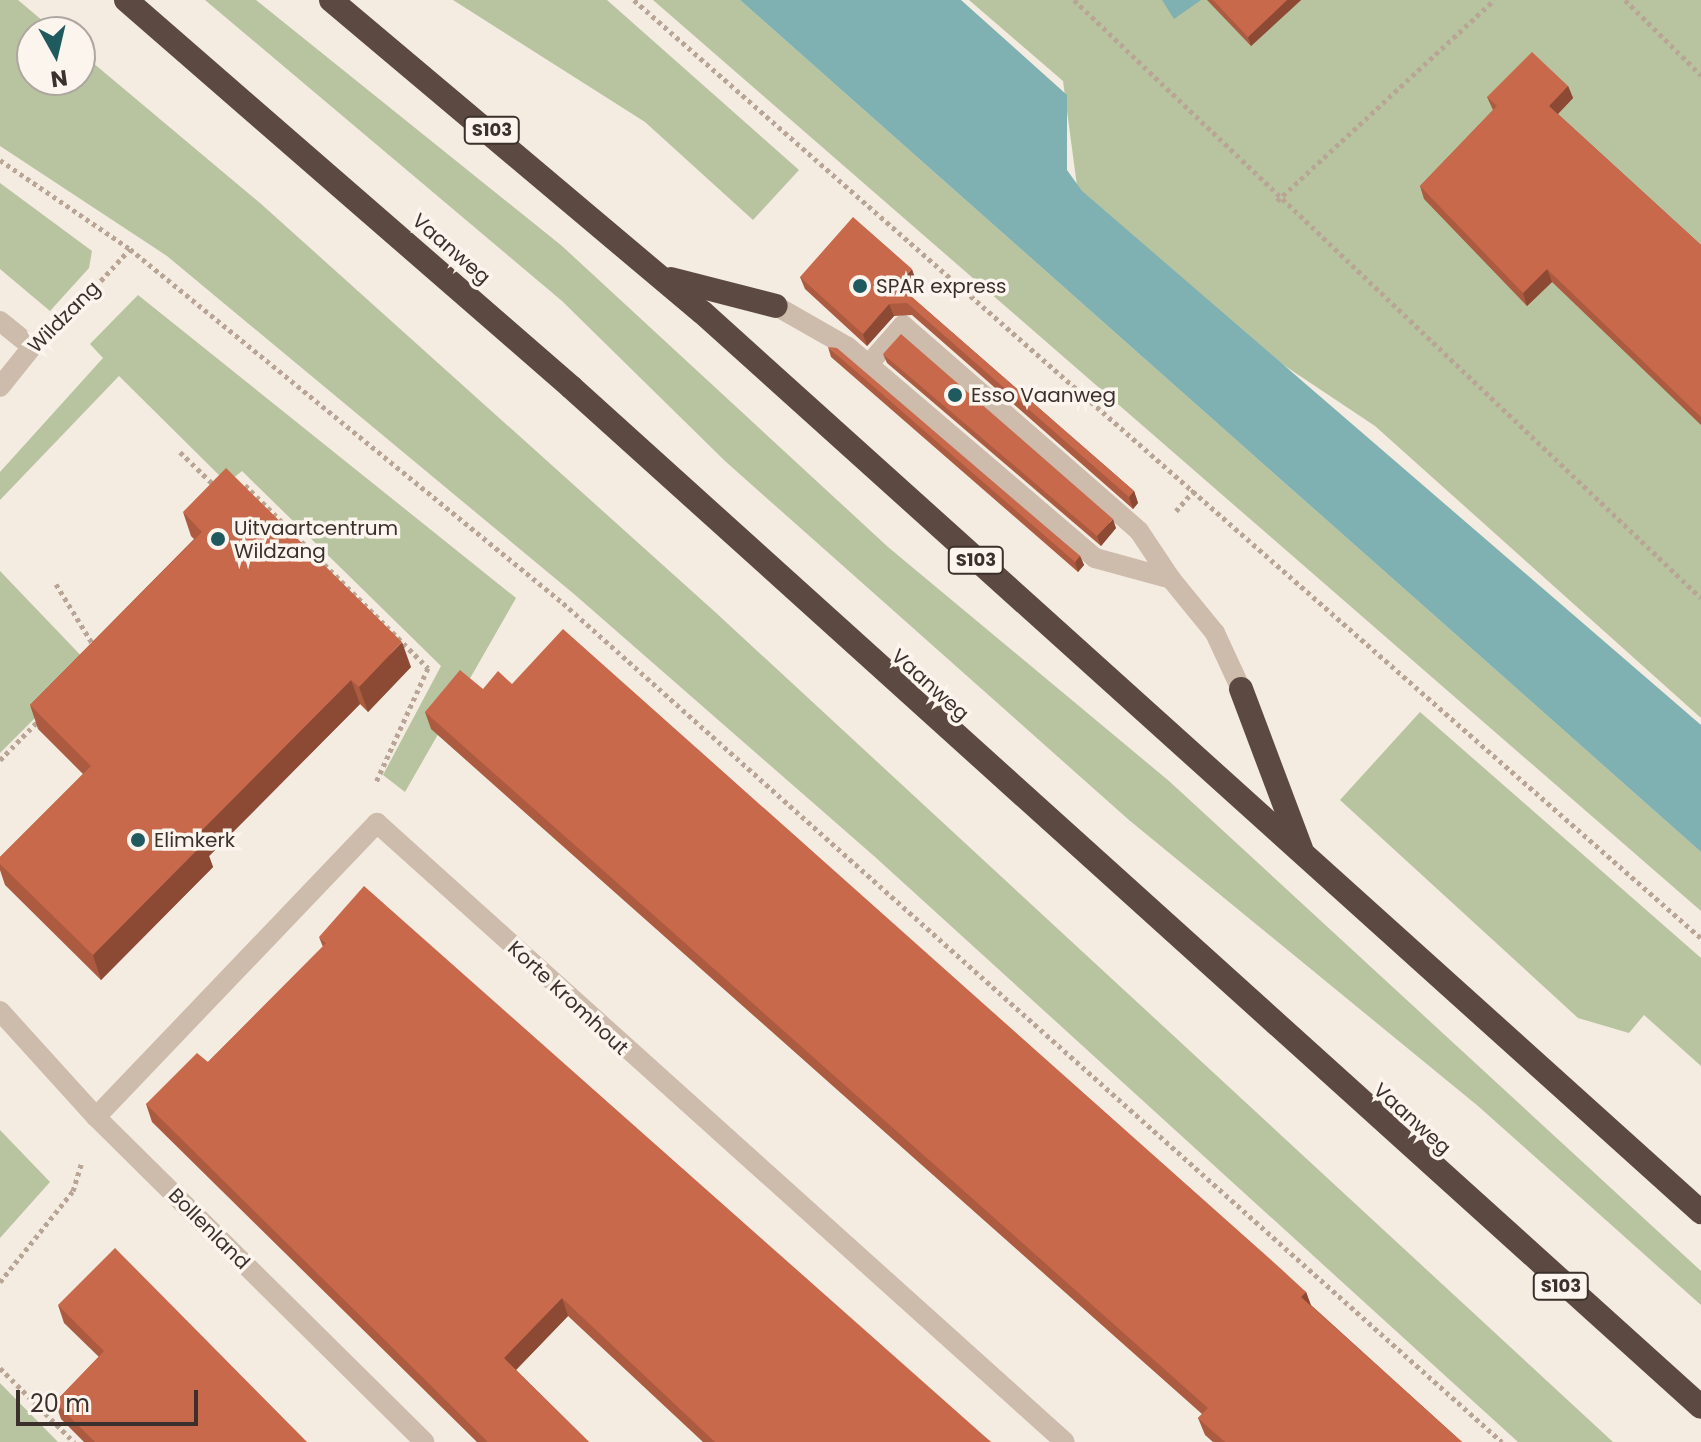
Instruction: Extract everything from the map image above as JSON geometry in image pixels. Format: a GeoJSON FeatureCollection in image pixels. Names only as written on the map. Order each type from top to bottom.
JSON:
{"type":"FeatureCollection","features":[{"type":"Feature","properties":{"kind":"highway","name":"Vaanweg"},"geometry":{"type":"LineString","coordinates":[[126,0],[559,376],[1671,1385],[1701,1407]]}},
{"type":"Feature","properties":{"kind":"highway","name":"S103"},"geometry":{"type":"LineString","coordinates":[[331,0],[649,266],[1701,1212]]}},
{"type":"Feature","properties":{"kind":"highway"},"geometry":{"type":"LineString","coordinates":[[649,266],[676,281],[776,306]]}},
{"type":"Feature","properties":{"kind":"highway"},"geometry":{"type":"LineString","coordinates":[[1241,689],[1304,855]]}},
{"type":"Feature","properties":{"kind":"highway"},"geometry":{"type":"LineString","coordinates":[[1671,1385],[1701,1419]]}},
{"type":"Feature","properties":{"kind":"street"},"geometry":{"type":"LineString","coordinates":[[776,306],[868,365],[1095,558],[1171,579]]}},
{"type":"Feature","properties":{"kind":"street"},"geometry":{"type":"LineString","coordinates":[[0,321],[32,347]]}},
{"type":"Feature","properties":{"kind":"street"},"geometry":{"type":"LineString","coordinates":[[868,365],[903,325],[1139,531],[1171,579],[1208,622],[1241,689]]}},
{"type":"Feature","properties":{"kind":"street","name":"Wildzang"},"geometry":{"type":"LineString","coordinates":[[0,387],[32,347]]}},
{"type":"Feature","properties":{"kind":"street"},"geometry":{"type":"LineString","coordinates":[[96,1117],[377,823]]}},
{"type":"Feature","properties":{"kind":"street","name":"Korte Kromhout"},"geometry":{"type":"LineString","coordinates":[[377,823],[1065,1442]]}},
{"type":"Feature","properties":{"kind":"street","name":"Bollenland"},"geometry":{"type":"LineString","coordinates":[[0,1011],[96,1117],[424,1442]]}},
{"type":"Feature","properties":{"kind":"path"},"geometry":{"type":"LineString","coordinates":[[634,0],[1701,938]]}},
{"type":"Feature","properties":{"kind":"path"},"geometry":{"type":"LineString","coordinates":[[1074,0],[1277,201],[1701,598]]}},
{"type":"Feature","properties":{"kind":"path"},"geometry":{"type":"LineString","coordinates":[[1277,201],[1494,0]]}},
{"type":"Feature","properties":{"kind":"path"},"geometry":{"type":"LineString","coordinates":[[1625,0],[1701,75]]}},
{"type":"Feature","properties":{"kind":"path"},"geometry":{"type":"LineString","coordinates":[[0,160],[130,249],[563,603],[1502,1442]]}},
{"type":"Feature","properties":{"kind":"path","name":"Wildzang"},"geometry":{"type":"LineString","coordinates":[[32,347],[130,249]]}},
{"type":"Feature","properties":{"kind":"path"},"geometry":{"type":"LineString","coordinates":[[180,452],[217,488],[245,485],[428,668],[375,771],[377,823]]}},
{"type":"Feature","properties":{"kind":"path"},"geometry":{"type":"LineString","coordinates":[[56,584],[100,657]]}},
{"type":"Feature","properties":{"kind":"path"},"geometry":{"type":"LineString","coordinates":[[0,760],[45,715]]}},
{"type":"Feature","properties":{"kind":"path"},"geometry":{"type":"LineString","coordinates":[[0,1282],[73,1191],[96,1117]]}},
{"type":"Feature","properties":{"kind":"path"},"geometry":{"type":"LineString","coordinates":[[0,1368],[74,1442]]}},
{"type":"Feature","properties":{"kind":"green space"},"geometry":{"type":"Polygon","coordinates":[[[0,0],[18,0],[37,16],[16,16],[16,96],[96,96],[96,65],[260,203],[714,611],[1613,1442],[1518,1442],[874,856],[574,594],[167,256],[0,146],[0,0]]]}},
{"type":"Feature","properties":{"kind":"green space"},"geometry":{"type":"Polygon","coordinates":[[[205,0],[256,0],[562,246],[888,547],[1169,781],[1701,1271],[1701,1305],[1478,1106],[1129,820],[725,461],[562,301],[205,0]]]}},
{"type":"Feature","properties":{"kind":"green space"},"geometry":{"type":"Polygon","coordinates":[[[453,0],[607,0],[799,170],[753,220],[645,122],[453,0]]]}},
{"type":"Feature","properties":{"kind":"green space"},"geometry":{"type":"Polygon","coordinates":[[[653,0],[740,0],[1701,852],[1701,911],[653,0]]]}},
{"type":"Feature","properties":{"kind":"green space"},"geometry":{"type":"Polygon","coordinates":[[[969,0],[1701,0],[1701,718],[1375,426],[1153,278],[1077,186],[1063,81],[969,0]]]}},
{"type":"Feature","properties":{"kind":"green space"},"geometry":{"type":"Polygon","coordinates":[[[0,183],[92,251],[89,268],[50,311],[0,269],[0,183]]]}},
{"type":"Feature","properties":{"kind":"green space"},"geometry":{"type":"Polygon","coordinates":[[[138,295],[516,598],[405,792],[383,775],[441,666],[242,471],[227,483],[119,376],[0,500],[0,472],[103,358],[90,344],[138,295]]]}},
{"type":"Feature","properties":{"kind":"green space"},"geometry":{"type":"Polygon","coordinates":[[[0,571],[89,664],[0,753],[0,571]]]}},
{"type":"Feature","properties":{"kind":"green space"},"geometry":{"type":"Polygon","coordinates":[[[1420,712],[1701,958],[1701,1066],[1644,1015],[1629,1033],[1578,1018],[1340,800],[1420,712]]]}},
{"type":"Feature","properties":{"kind":"green space"},"geometry":{"type":"Polygon","coordinates":[[[0,1130],[50,1182],[0,1238],[0,1130]]]}},
{"type":"Feature","properties":{"kind":"green space"},"geometry":{"type":"Polygon","coordinates":[[[0,1383],[58,1442],[0,1442],[0,1383]]]}},
{"type":"Feature","properties":{"kind":"water"},"geometry":{"type":"Polygon","coordinates":[[[740,0],[961,0],[1067,95],[1067,170],[1082,191],[1701,725],[1701,852],[740,0]]]}},
{"type":"Feature","properties":{"kind":"water"},"geometry":{"type":"Polygon","coordinates":[[[1162,0],[1201,0],[1174,19],[1162,0]]]}},
{"type":"Feature","properties":{"kind":"building"},"geometry":{"type":"Polygon","coordinates":[[[1213,0],[1287,0],[1248,37],[1213,0]]]}},
{"type":"Feature","properties":{"kind":"building"},"geometry":{"type":"Polygon","coordinates":[[[1532,52],[1568,86],[1549,106],[1701,245],[1701,417],[1547,269],[1523,293],[1420,186],[1497,106],[1487,97],[1532,52]]]}},
{"type":"Feature","properties":{"kind":"building"},"geometry":{"type":"Polygon","coordinates":[[[853,217],[912,269],[897,284],[1134,491],[1129,497],[907,303],[889,304],[863,334],[800,277],[853,217]]]}},
{"type":"Feature","properties":{"kind":"building"},"geometry":{"type":"Polygon","coordinates":[[[901,334],[1113,519],[1097,536],[883,354],[901,334]]]}},
{"type":"Feature","properties":{"kind":"building"},"geometry":{"type":"Polygon","coordinates":[[[828,347],[837,348],[1080,556],[1075,562],[828,347]]]}},
{"type":"Feature","properties":{"kind":"building"},"geometry":{"type":"Polygon","coordinates":[[[226,468],[402,642],[359,687],[351,680],[197,835],[204,843],[93,955],[0,864],[0,857],[91,766],[30,705],[202,532],[183,512],[226,468]]]}},
{"type":"Feature","properties":{"kind":"building"},"geometry":{"type":"Polygon","coordinates":[[[563,629],[1280,1268],[1306,1292],[1301,1297],[1462,1442],[1225,1442],[1198,1418],[1208,1408],[425,712],[460,670],[483,689],[498,671],[512,684],[563,629]]]}},
{"type":"Feature","properties":{"kind":"building"},"geometry":{"type":"Polygon","coordinates":[[[364,886],[991,1442],[715,1442],[562,1298],[504,1358],[589,1442],[488,1442],[146,1104],[197,1053],[208,1062],[326,943],[319,937],[364,886]]]}},
{"type":"Feature","properties":{"kind":"building"},"geometry":{"type":"Polygon","coordinates":[[[115,1248],[307,1442],[95,1442],[55,1402],[104,1351],[58,1305],[115,1248]]]}},
{"type":"Feature","properties":{"kind":"place","name":"SPAR express"},"geometry":{"type":"Point","coordinates":[860,286]}},
{"type":"Feature","properties":{"kind":"place","name":"Esso Vaanweg"},"geometry":{"type":"Point","coordinates":[955,395]}},
{"type":"Feature","properties":{"kind":"place","name":"Uitvaartcentrum Wildzang"},"geometry":{"type":"Point","coordinates":[218,539]}},
{"type":"Feature","properties":{"kind":"place","name":"Elimkerk"},"geometry":{"type":"Point","coordinates":[138,840]}}]}
